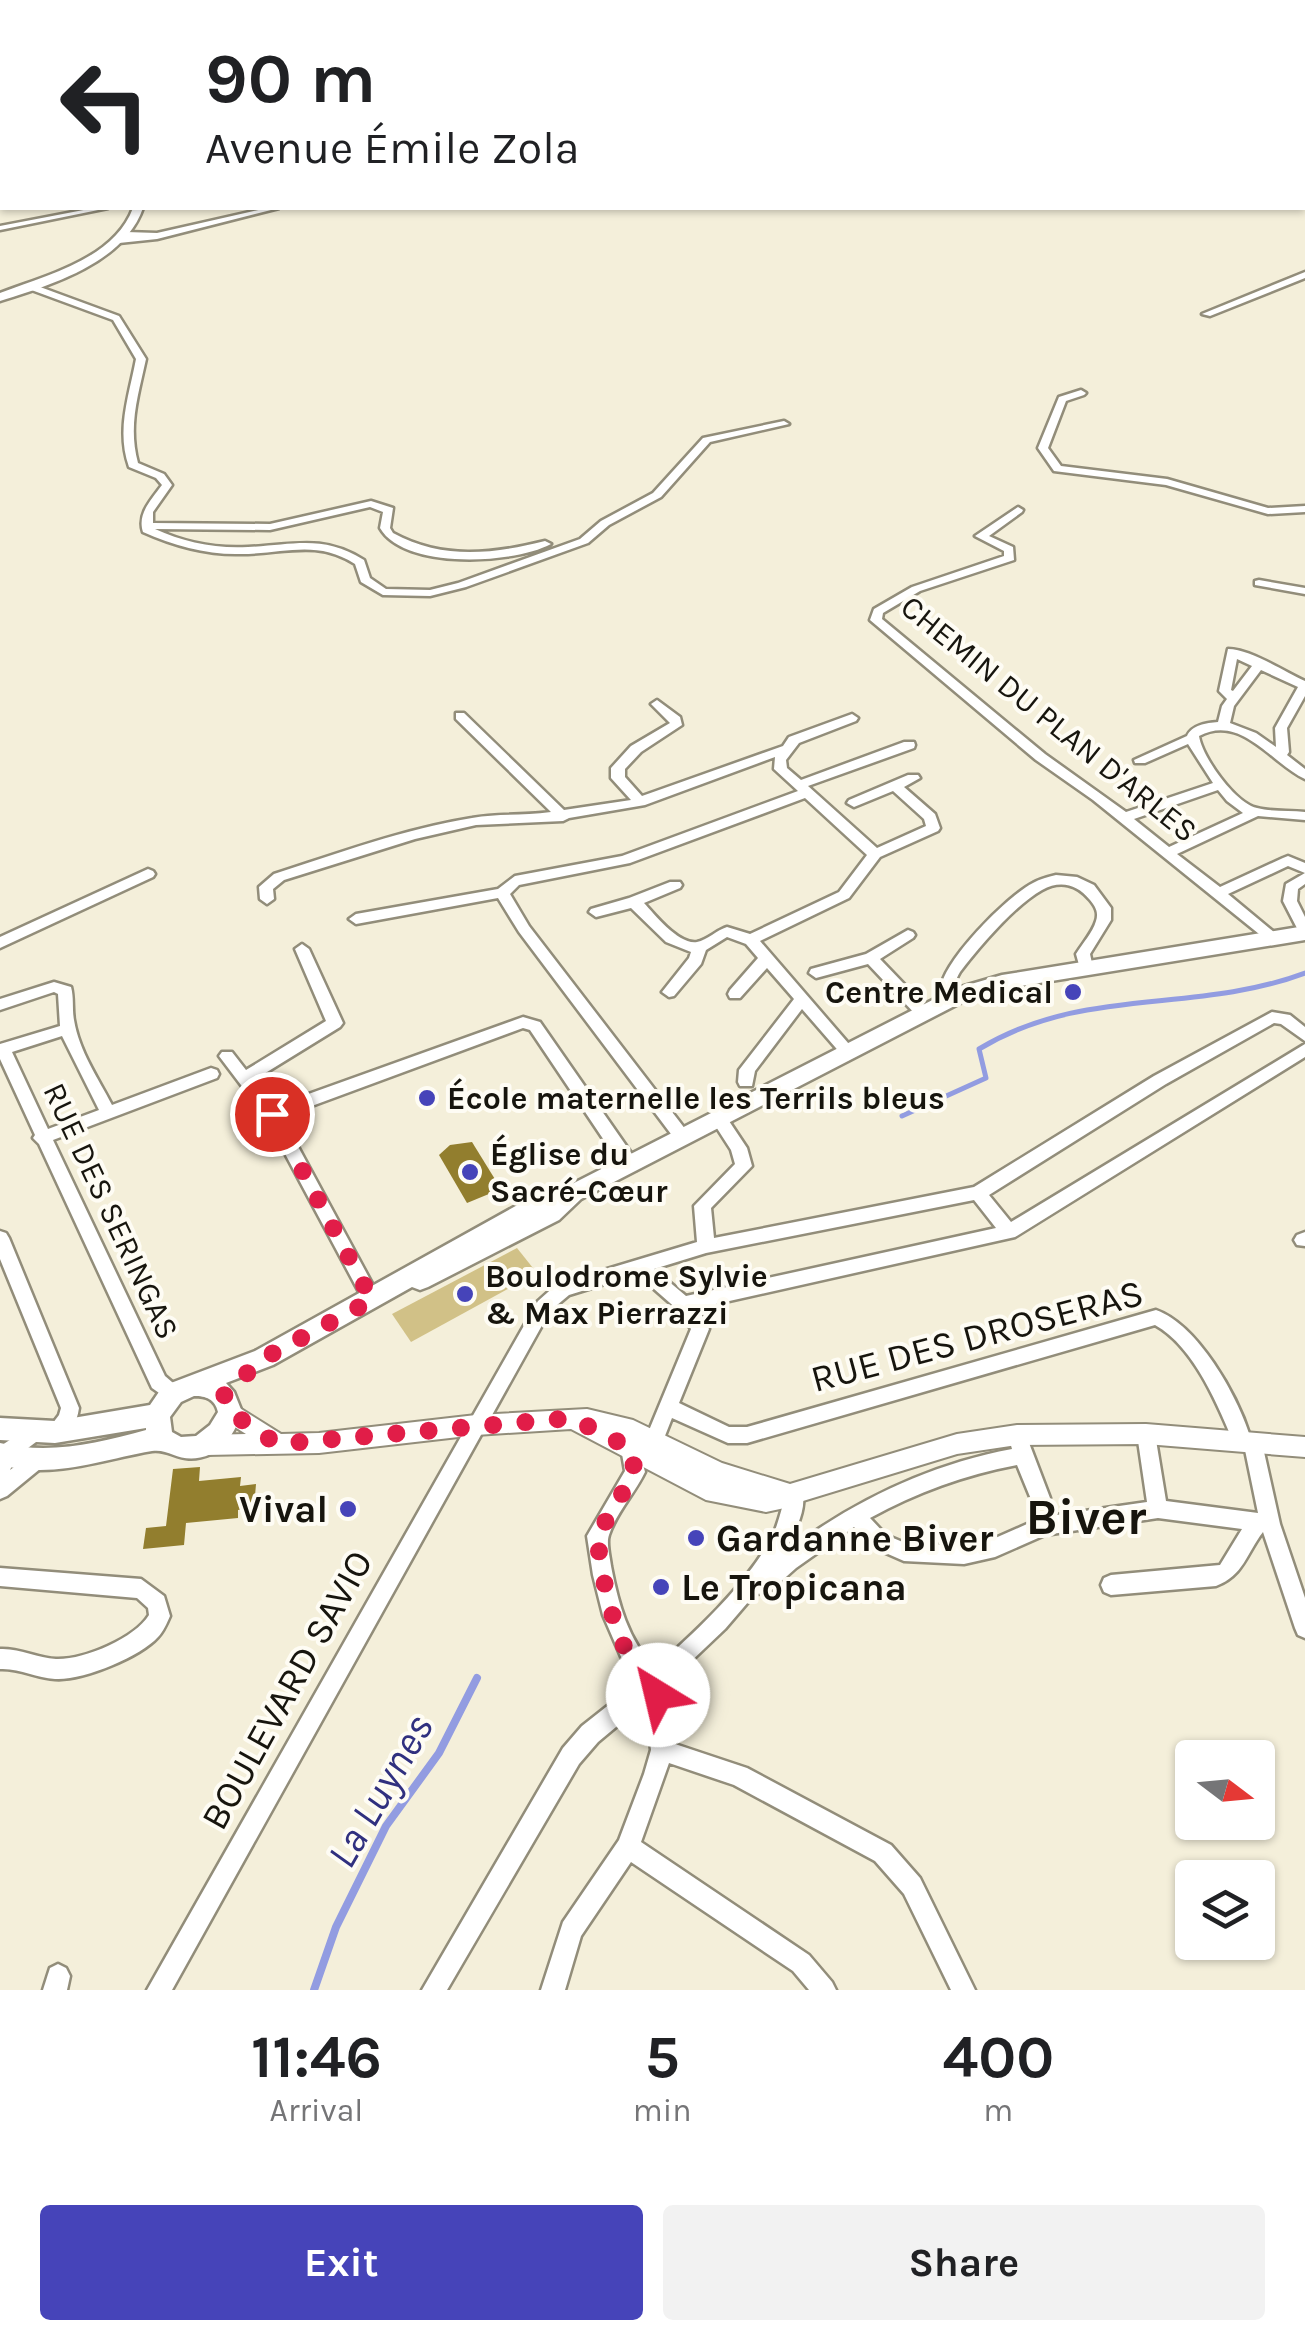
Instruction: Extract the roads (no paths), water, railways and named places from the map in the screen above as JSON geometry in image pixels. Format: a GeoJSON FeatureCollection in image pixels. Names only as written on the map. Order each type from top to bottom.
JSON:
{"type":"FeatureCollection","features":[{"type":"Feature","properties":{"kind":"main road"},"geometry":{"type":"LineString","coordinates":[[0,298],[99,255],[123,238],[137,210]]}},
{"type":"Feature","properties":{"kind":"main road"},"geometry":{"type":"LineString","coordinates":[[0,1429],[82,1455],[383,1294],[430,1277],[479,1252],[550,1214],[579,1191],[981,986],[1305,932]]}},
{"type":"Feature","properties":{"kind":"main road"},"geometry":{"type":"LineString","coordinates":[[171,1408],[180,1449],[206,1444],[226,1425],[227,1404],[264,1358]]}},
{"type":"Feature","properties":{"kind":"main road"},"geometry":{"type":"LineString","coordinates":[[171,1408],[205,1385],[227,1404]]}},
{"type":"Feature","properties":{"kind":"main road"},"geometry":{"type":"LineString","coordinates":[[2,1460],[42,1441]]}},
{"type":"Feature","properties":{"kind":"street"},"geometry":{"type":"LineString","coordinates":[[0,228],[94,210]]}},
{"type":"Feature","properties":{"kind":"street"},"geometry":{"type":"LineString","coordinates":[[123,238],[157,236],[267,210]]}},
{"type":"Feature","properties":{"kind":"street"},"geometry":{"type":"LineString","coordinates":[[1207,314],[1305,275]]}},
{"type":"Feature","properties":{"kind":"street"},"geometry":{"type":"LineString","coordinates":[[30,286],[116,318],[124,325],[141,359],[126,409],[130,457],[133,465],[160,476],[167,485],[148,512],[146,526]]}},
{"type":"Feature","properties":{"kind":"street"},"geometry":{"type":"LineString","coordinates":[[1081,392],[1062,399],[1043,448],[1058,469],[1167,482],[1268,511],[1305,509]]}},
{"type":"Feature","properties":{"kind":"street"},"geometry":{"type":"LineString","coordinates":[[146,526],[270,527],[371,504],[389,510],[385,528],[398,541],[426,550],[496,557],[605,523],[657,495],[707,440],[784,424]]}},
{"type":"Feature","properties":{"kind":"street","name":"CHEMIN DU PLAN D'ARLES"},"geometry":{"type":"LineString","coordinates":[[1018,510],[981,536],[1010,550],[1010,558],[916,589],[878,612],[876,620],[927,657],[1069,779],[1221,892],[1274,938]]}},
{"type":"Feature","properties":{"kind":"street"},"geometry":{"type":"LineString","coordinates":[[146,526],[162,537],[216,548],[244,551],[306,543],[340,551],[360,562],[372,588],[398,595],[462,585],[584,542],[605,523]]}},
{"type":"Feature","properties":{"kind":"street"},"geometry":{"type":"LineString","coordinates":[[1259,582],[1305,591]]}},
{"type":"Feature","properties":{"kind":"street"},"geometry":{"type":"LineString","coordinates":[[1233,698],[1225,691],[1230,653],[1241,653],[1305,686],[1281,728],[1282,752],[1278,756]]}},
{"type":"Feature","properties":{"kind":"street"},"geometry":{"type":"LineString","coordinates":[[1223,725],[1233,698],[1260,663]]}},
{"type":"Feature","properties":{"kind":"street"},"geometry":{"type":"LineString","coordinates":[[640,802],[618,778],[618,768],[636,748],[676,725],[676,720],[657,704]]}},
{"type":"Feature","properties":{"kind":"street"},"geometry":{"type":"LineString","coordinates":[[460,716],[563,816]]}},
{"type":"Feature","properties":{"kind":"street"},"geometry":{"type":"LineString","coordinates":[[267,899],[266,888],[279,876],[412,835],[476,820],[563,816],[640,802],[782,750],[794,740],[852,718]]}},
{"type":"Feature","properties":{"kind":"street"},"geometry":{"type":"LineString","coordinates":[[1140,760],[1192,738],[1201,727],[1223,725],[1244,732],[1305,775]]}},
{"type":"Feature","properties":{"kind":"street"},"geometry":{"type":"LineString","coordinates":[[1192,738],[1237,806],[1254,813],[1305,816]]}},
{"type":"Feature","properties":{"kind":"street"},"geometry":{"type":"LineString","coordinates":[[356,919],[502,893],[515,881],[543,872],[625,860],[908,745]]}},
{"type":"Feature","properties":{"kind":"street"},"geometry":{"type":"LineString","coordinates":[[782,750],[782,769],[875,854]]}},
{"type":"Feature","properties":{"kind":"street"},"geometry":{"type":"LineString","coordinates":[[854,804],[913,778]]}},
{"type":"Feature","properties":{"kind":"street"},"geometry":{"type":"LineString","coordinates":[[1124,817],[1221,785]]}},
{"type":"Feature","properties":{"kind":"street"},"geometry":{"type":"LineString","coordinates":[[751,940],[844,894],[875,854],[932,828],[930,817],[895,786]]}},
{"type":"Feature","properties":{"kind":"street"},"geometry":{"type":"LineString","coordinates":[[1169,852],[1251,818],[1254,813]]}},
{"type":"Feature","properties":{"kind":"street"},"geometry":{"type":"LineString","coordinates":[[1221,892],[1288,860],[1305,868]]}},
{"type":"Feature","properties":{"kind":"street"},"geometry":{"type":"LineString","coordinates":[[0,943],[148,874]]}},
{"type":"Feature","properties":{"kind":"street"},"geometry":{"type":"LineString","coordinates":[[1305,878],[1291,888],[1290,901],[1305,932]]}},
{"type":"Feature","properties":{"kind":"street"},"geometry":{"type":"LineString","coordinates":[[952,998],[947,991],[950,974],[1014,901],[1040,883],[1055,880],[1080,886],[1104,908],[1104,920],[1083,954],[1086,968]]}},
{"type":"Feature","properties":{"kind":"street"},"geometry":{"type":"LineString","coordinates":[[596,912],[675,885]]}},
{"type":"Feature","properties":{"kind":"street"},"geometry":{"type":"LineString","coordinates":[[502,893],[683,1138]]}},
{"type":"Feature","properties":{"kind":"street"},"geometry":{"type":"LineString","coordinates":[[634,902],[671,938],[700,947]]}},
{"type":"Feature","properties":{"kind":"street"},"geometry":{"type":"LineString","coordinates":[[670,992],[696,960],[700,947],[727,932],[751,940],[847,1052]]}},
{"type":"Feature","properties":{"kind":"street"},"geometry":{"type":"LineString","coordinates":[[816,972],[871,958],[908,935]]}},
{"type":"Feature","properties":{"kind":"street"},"geometry":{"type":"LineString","coordinates":[[243,1079],[335,1023],[302,949]]}},
{"type":"Feature","properties":{"kind":"street"},"geometry":{"type":"LineString","coordinates":[[871,958],[923,1013]]}},
{"type":"Feature","properties":{"kind":"street"},"geometry":{"type":"LineString","coordinates":[[735,994],[765,960]]}},
{"type":"Feature","properties":{"kind":"street"},"geometry":{"type":"LineString","coordinates":[[0,1005],[62,987],[66,990],[62,1004],[67,1029],[108,1112]]}},
{"type":"Feature","properties":{"kind":"street"},"geometry":{"type":"LineString","coordinates":[[746,1082],[747,1070],[800,1000]]}},
{"type":"Feature","properties":{"kind":"street"},"geometry":{"type":"LineString","coordinates":[[1009,1232],[978,1193],[1160,1080],[1272,1018],[1302,1032]]}},
{"type":"Feature","properties":{"kind":"street"},"geometry":{"type":"LineString","coordinates":[[272,1114],[523,1022],[534,1026],[630,1165]]}},
{"type":"Feature","properties":{"kind":"street"},"geometry":{"type":"LineString","coordinates":[[1,1050],[67,1029]]}},
{"type":"Feature","properties":{"kind":"street","name":"RUE DES SERINGAS"},"geometry":{"type":"LineString","coordinates":[[1,1050],[171,1408]]}},
{"type":"Feature","properties":{"kind":"street"},"geometry":{"type":"LineString","coordinates":[[684,1304],[1009,1232],[1305,1050]]}},
{"type":"Feature","properties":{"kind":"street"},"geometry":{"type":"LineString","coordinates":[[228,1056],[272,1114],[383,1294]]}},
{"type":"Feature","properties":{"kind":"street"},"geometry":{"type":"LineString","coordinates":[[41,1138],[212,1074]]}},
{"type":"Feature","properties":{"kind":"street"},"geometry":{"type":"LineString","coordinates":[[706,1246],[702,1206],[744,1166],[740,1148],[719,1119]]}},
{"type":"Feature","properties":{"kind":"street","name":"BOULEVARD SAVIO"},"geometry":{"type":"LineString","coordinates":[[158,1990],[544,1306],[563,1290],[706,1246],[978,1193]]}},
{"type":"Feature","properties":{"kind":"street"},"geometry":{"type":"LineString","coordinates":[[0,1238],[70,1408],[68,1419],[42,1441],[0,1490]]}},
{"type":"Feature","properties":{"kind":"street"},"geometry":{"type":"LineString","coordinates":[[642,1268],[668,1295],[684,1304],[700,1329],[654,1440]]}},
{"type":"Feature","properties":{"kind":"street","name":"RUE DES DROSERAS"},"geometry":{"type":"LineString","coordinates":[[668,1407],[728,1435],[747,1436],[1156,1317],[1176,1326],[1248,1443],[1264,1523],[1305,1628]]}},
{"type":"Feature","properties":{"kind":"street"},"geometry":{"type":"LineString","coordinates":[[227,1404],[277,1444]]}},
{"type":"Feature","properties":{"kind":"street"},"geometry":{"type":"LineString","coordinates":[[572,1418],[706,1490],[766,1502],[957,1444],[1020,1445],[1146,1434],[1305,1448]]}},
{"type":"Feature","properties":{"kind":"street"},"geometry":{"type":"LineString","coordinates":[[206,1444],[277,1444],[572,1418],[609,1422],[716,1472],[795,1496]]}},
{"type":"Feature","properties":{"kind":"street"},"geometry":{"type":"LineString","coordinates":[[1146,1434],[1158,1509]]}},
{"type":"Feature","properties":{"kind":"street"},"geometry":{"type":"LineString","coordinates":[[1020,1445],[1040,1498]]}},
{"type":"Feature","properties":{"kind":"street"},"geometry":{"type":"LineString","coordinates":[[750,1584],[761,1586],[813,1541],[857,1517],[952,1469],[1020,1445]]}},
{"type":"Feature","properties":{"kind":"street"},"geometry":{"type":"LineString","coordinates":[[553,1990],[572,1930],[628,1847],[662,1750],[654,1682],[631,1660],[621,1641],[597,1536],[631,1480],[635,1463],[630,1448]]}},
{"type":"Feature","properties":{"kind":"street"},"geometry":{"type":"LineString","coordinates":[[434,1990],[571,1756],[590,1734],[718,1626],[790,1520],[795,1496]]}},
{"type":"Feature","properties":{"kind":"street"},"geometry":{"type":"LineString","coordinates":[[857,1517],[879,1541],[904,1552],[964,1556],[994,1548],[1042,1526],[1158,1509],[1264,1523],[1227,1572],[1216,1577],[1112,1585]]}},
{"type":"Feature","properties":{"kind":"street"},"geometry":{"type":"LineString","coordinates":[[0,1578],[142,1589],[155,1596],[159,1609],[156,1624],[144,1640],[128,1650],[65,1669],[0,1659]]}},
{"type":"Feature","properties":{"kind":"street"},"geometry":{"type":"LineString","coordinates":[[662,1750],[740,1776],[883,1853],[912,1886],[963,1990]]}},
{"type":"Feature","properties":{"kind":"street"},"geometry":{"type":"LineString","coordinates":[[628,1847],[801,1963],[824,1990]]}},
{"type":"Feature","properties":{"kind":"waterway"},"geometry":{"type":"LineString","coordinates":[[902,1116],[986,1078],[979,1049],[1019,1029],[1099,1008],[1222,994],[1305,973]]}},
{"type":"Feature","properties":{"kind":"waterway","name":"La Luynes"},"geometry":{"type":"LineString","coordinates":[[314,1990],[336,1927],[386,1826],[439,1753],[477,1678]]}},
{"type":"Feature","properties":{"kind":"place","name":"Centre Medical"},"geometry":{"type":"Point","coordinates":[1073,992]}},
{"type":"Feature","properties":{"kind":"place","name":"École maternelle les Terrils bleus"},"geometry":{"type":"Point","coordinates":[427,1098]}},
{"type":"Feature","properties":{"kind":"place","name":"Église du Sacré-Cœur"},"geometry":{"type":"Point","coordinates":[470,1172]}},
{"type":"Feature","properties":{"kind":"place","name":"Boulodrome Sylvie & Max Pierrazzi"},"geometry":{"type":"Point","coordinates":[465,1294]}},
{"type":"Feature","properties":{"kind":"place","name":"Vival"},"geometry":{"type":"Point","coordinates":[348,1509]}},
{"type":"Feature","properties":{"kind":"place","name":"Gardanne Biver"},"geometry":{"type":"Point","coordinates":[696,1538]}},
{"type":"Feature","properties":{"kind":"place","name":"Le Tropicana"},"geometry":{"type":"Point","coordinates":[661,1587]}},
{"type":"Feature","properties":{"kind":"district","name":"Biver"},"geometry":{"type":"Point","coordinates":[1086,1517]}}]}
